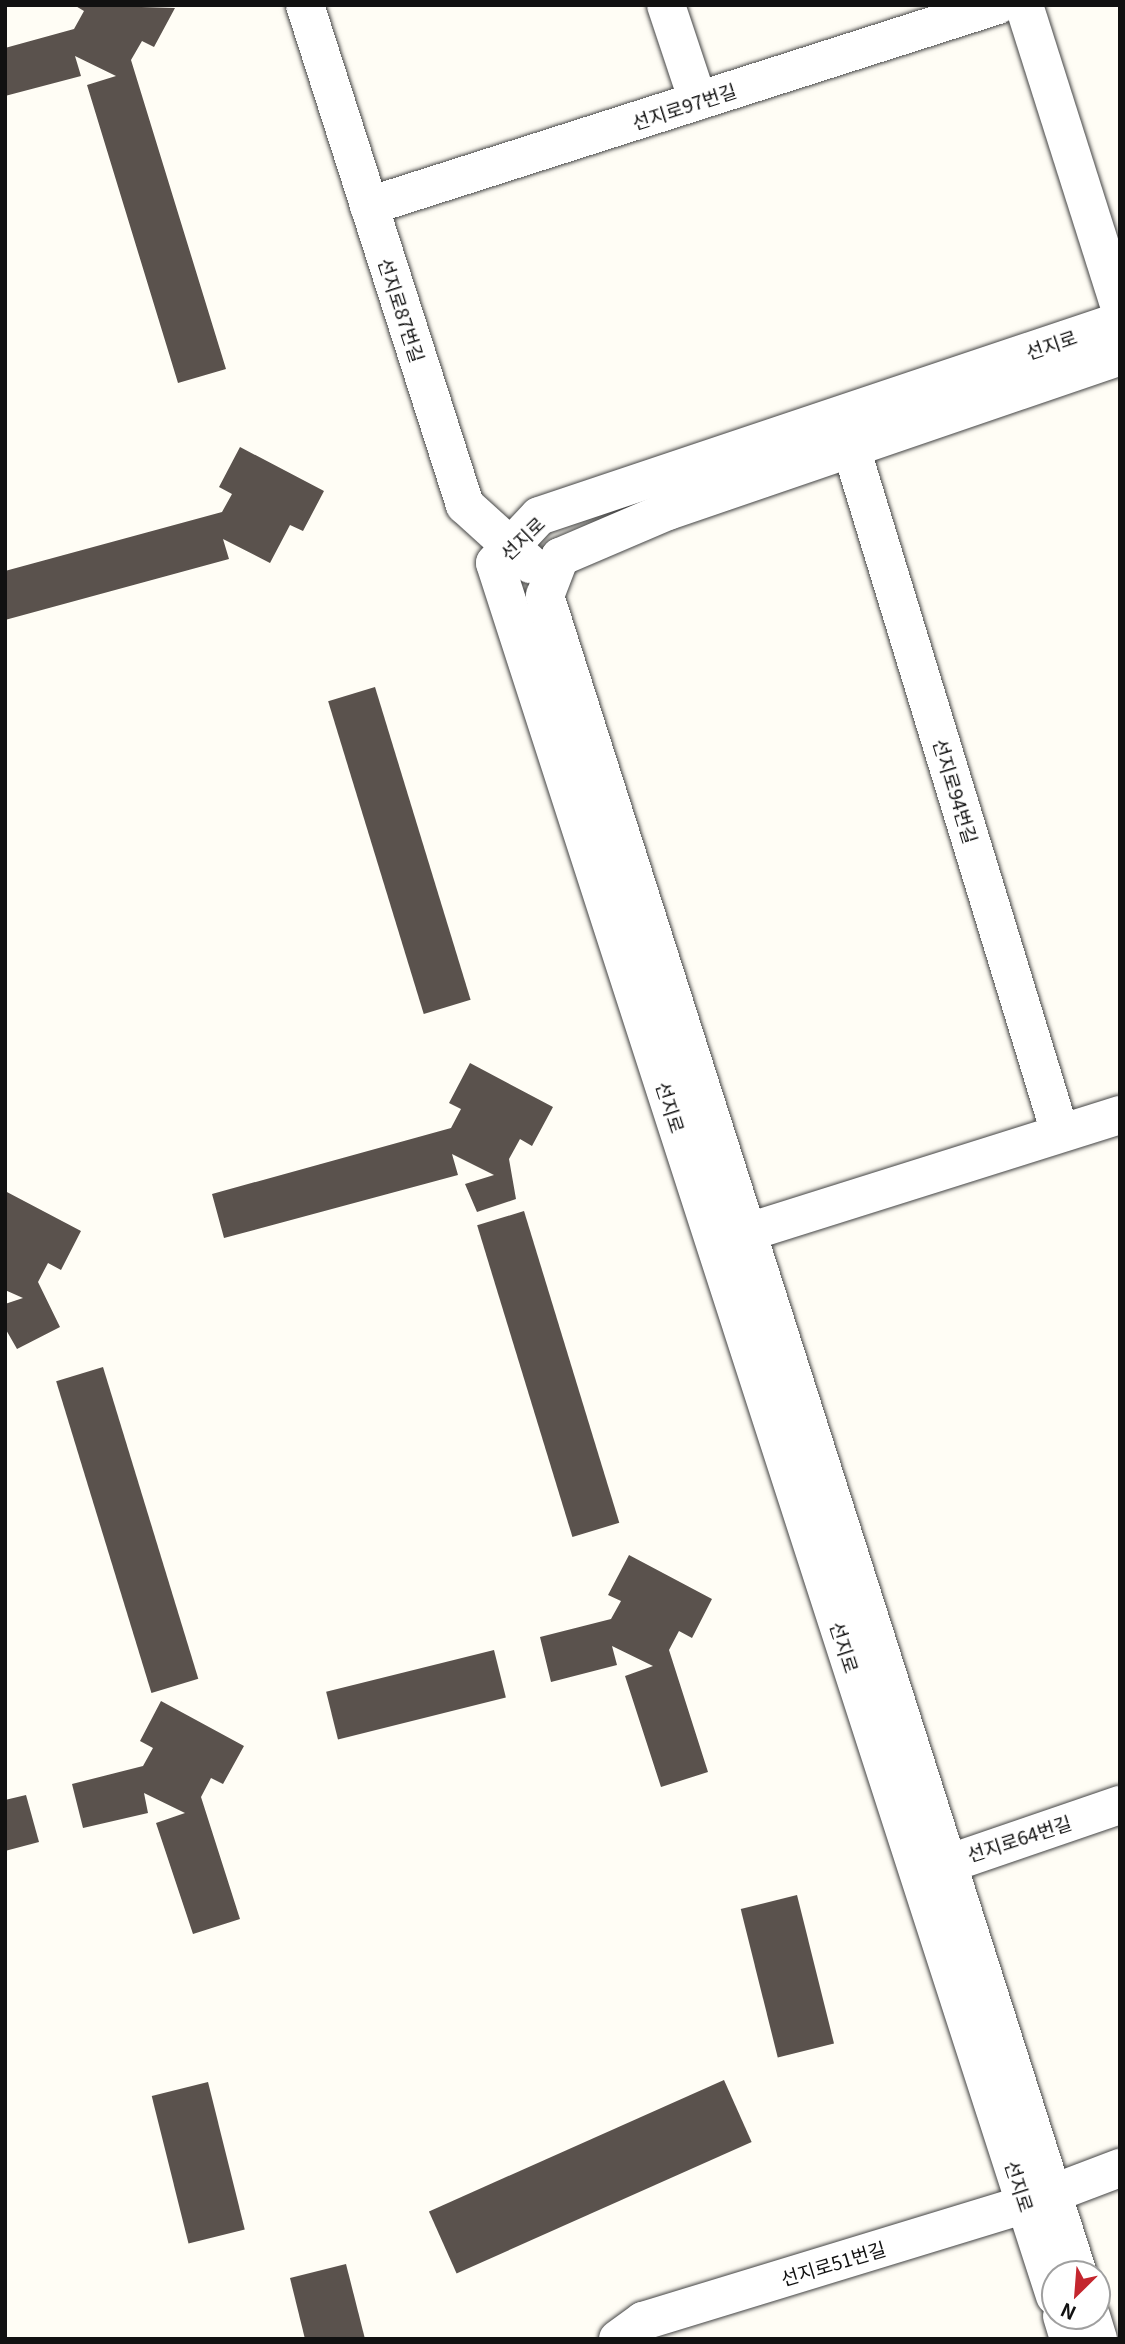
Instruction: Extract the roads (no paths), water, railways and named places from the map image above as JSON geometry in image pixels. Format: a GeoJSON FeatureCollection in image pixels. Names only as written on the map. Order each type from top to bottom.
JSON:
{"type":"FeatureCollection","features":[{"type":"Feature","properties":{"kind":"street","name":"선지로87번길"},"geometry":{"type":"LineString","coordinates":[[305,5],[465,505],[508,550],[552,578]]}},
{"type":"Feature","properties":{"kind":"street"},"geometry":{"type":"LineString","coordinates":[[666,5],[698,101]]}},
{"type":"Feature","properties":{"kind":"street","name":"선지로97번길"},"geometry":{"type":"LineString","coordinates":[[369,206],[998,5]]}},
{"type":"Feature","properties":{"kind":"street"},"geometry":{"type":"LineString","coordinates":[[1024,5],[1120,308]]}},
{"type":"Feature","properties":{"kind":"street","name":"선지로"},"geometry":{"type":"LineString","coordinates":[[1049,2260],[1038,2197],[729,1236],[495,563],[539,516],[1120,321]]}},
{"type":"Feature","properties":{"kind":"street","name":"선지로"},"geometry":{"type":"LineString","coordinates":[[729,1236],[545,596],[560,557],[851,448],[1120,356]]}},
{"type":"Feature","properties":{"kind":"street","name":"선지로94번길"},"geometry":{"type":"LineString","coordinates":[[851,448],[1060,1133]]}},
{"type":"Feature","properties":{"kind":"street"},"geometry":{"type":"LineString","coordinates":[[729,1236],[1120,1115]]}},
{"type":"Feature","properties":{"kind":"street","name":"선지로64번길"},"geometry":{"type":"LineString","coordinates":[[932,1868],[1120,1805]]}},
{"type":"Feature","properties":{"kind":"street","name":"선지로51번길"},"geometry":{"type":"LineString","coordinates":[[618,2339],[643,2321],[1038,2197],[1120,2168]]}},
{"type":"Feature","properties":{"kind":"street","name":"선지로"},"geometry":{"type":"LineString","coordinates":[[1038,2197],[1070,2260]]}}]}
